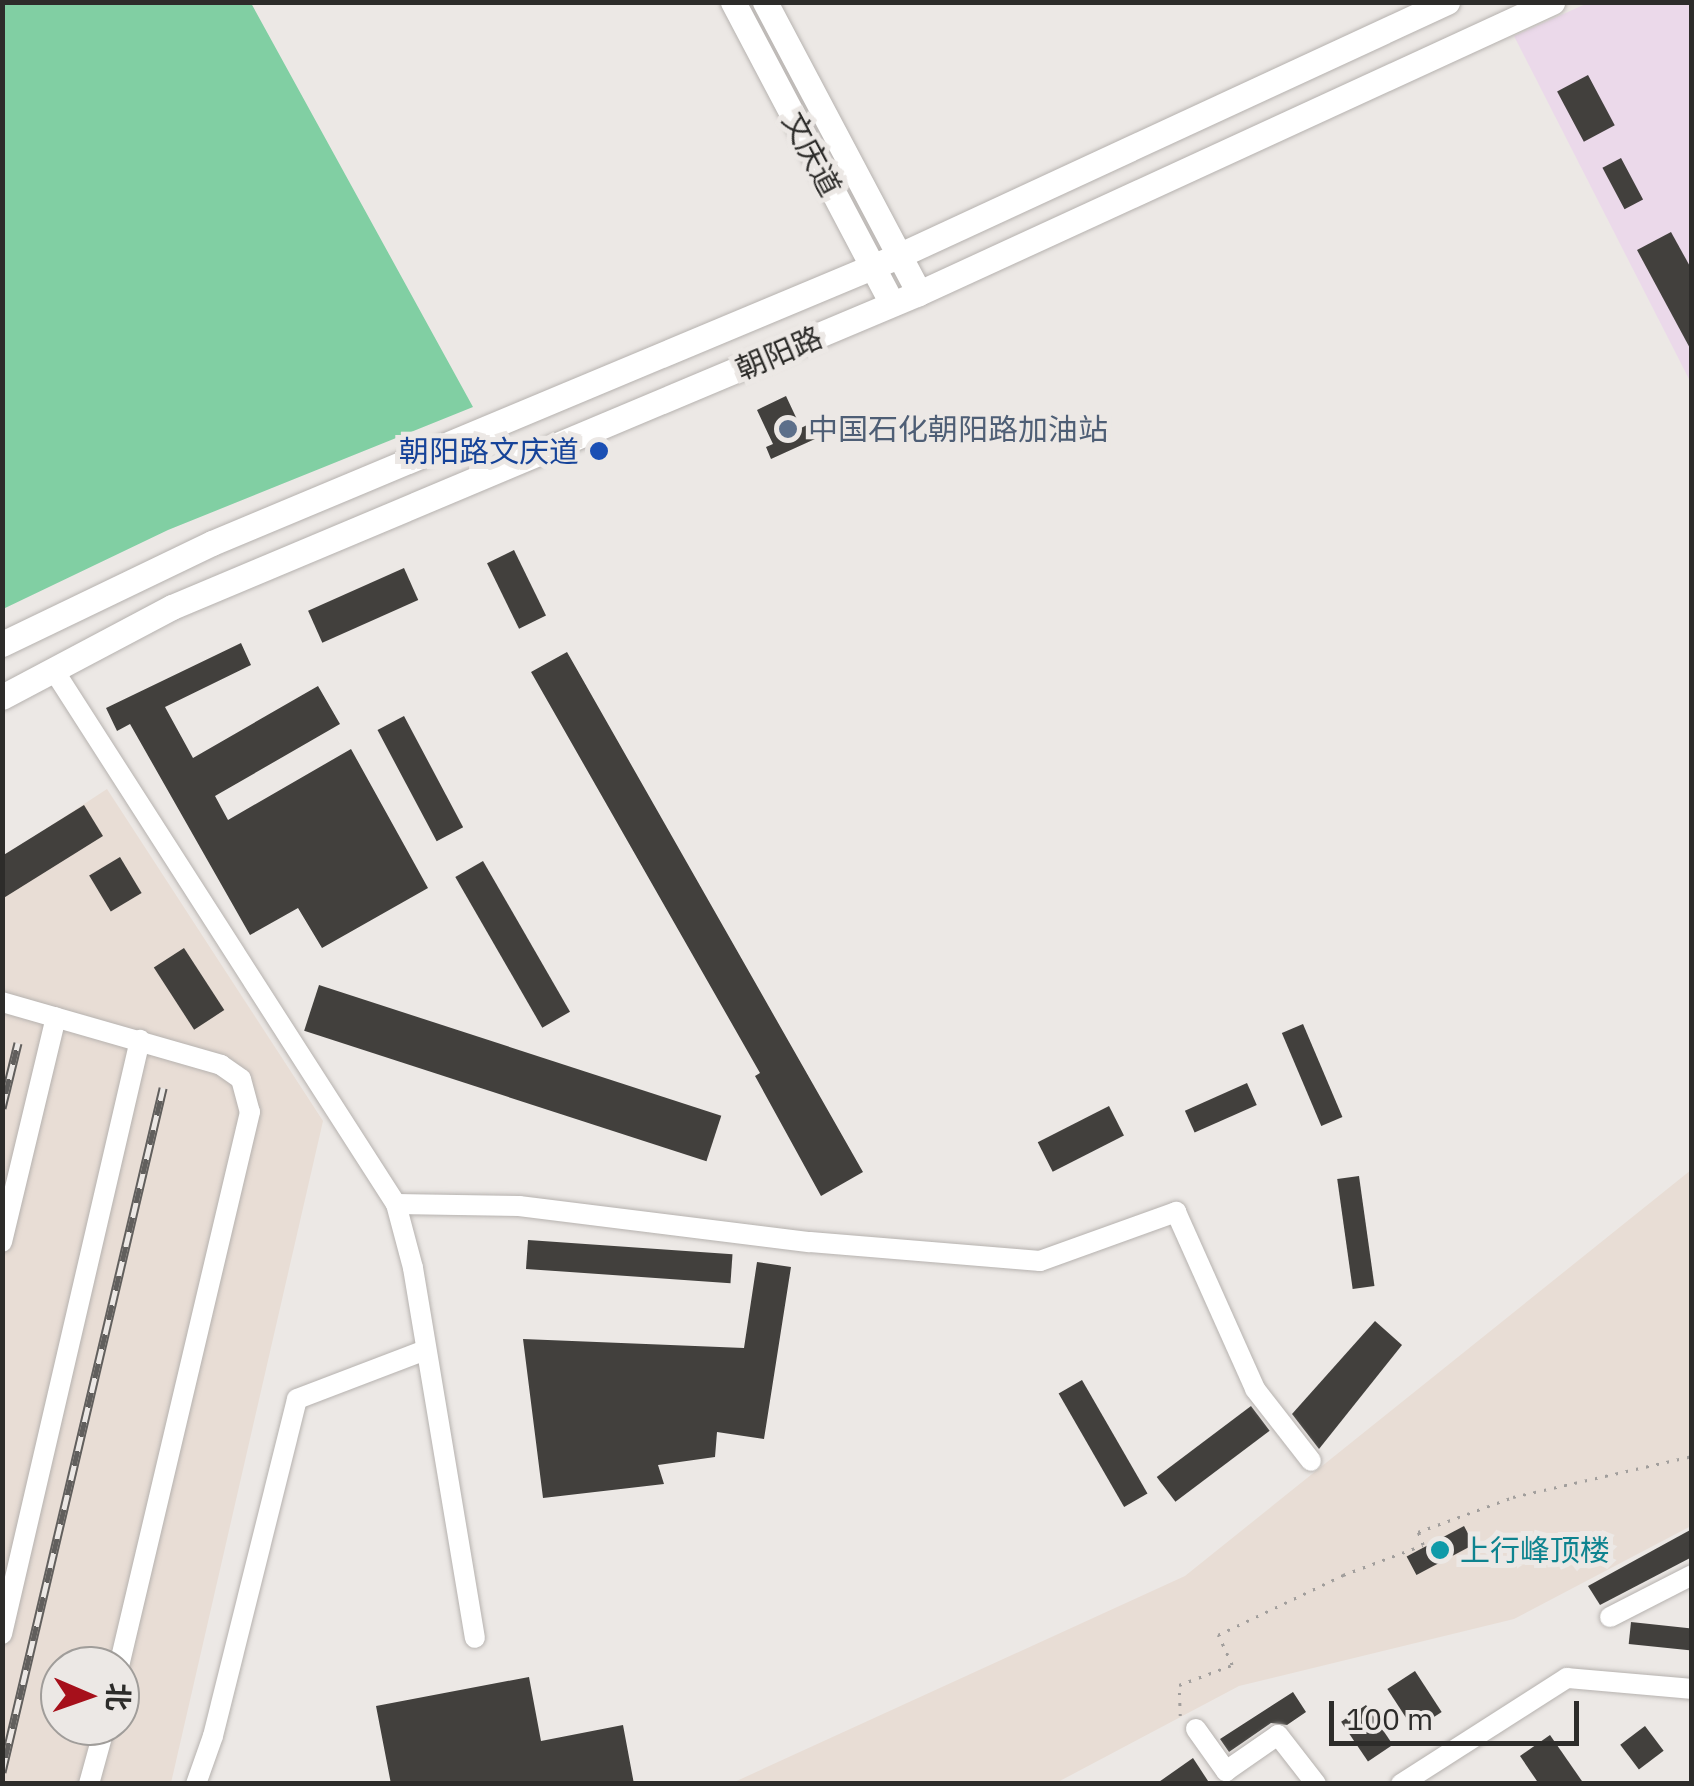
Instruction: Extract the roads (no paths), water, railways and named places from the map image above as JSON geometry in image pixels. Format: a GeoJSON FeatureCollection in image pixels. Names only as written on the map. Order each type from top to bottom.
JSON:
{"type":"FeatureCollection","features":[{"type":"Feature","properties":{"kind":"main road","name":"文庆道"},"geometry":{"type":"LineString","coordinates":[[733,2],[892,304]]}},
{"type":"Feature","properties":{"kind":"main road","name":"文庆道"},"geometry":{"type":"LineString","coordinates":[[765,2],[919,293]]}},
{"type":"Feature","properties":{"kind":"main road","name":"朝阳路"},"geometry":{"type":"LineString","coordinates":[[2,644],[212,543],[898,256],[1447,2]]}},
{"type":"Feature","properties":{"kind":"main road","name":"朝阳路"},"geometry":{"type":"LineString","coordinates":[[2,697],[187,601],[919,293],[1552,2]]}},
{"type":"Feature","properties":{"kind":"street"},"geometry":{"type":"LineString","coordinates":[[54,669],[396,1204],[475,1638]]}},
{"type":"Feature","properties":{"kind":"street"},"geometry":{"type":"LineString","coordinates":[[2,1002],[221,1065],[241,1078],[250,1130],[125,1646]]}},
{"type":"Feature","properties":{"kind":"street"},"geometry":{"type":"LineString","coordinates":[[2,1242],[56,1017]]}},
{"type":"Feature","properties":{"kind":"street"},"geometry":{"type":"LineString","coordinates":[[2,1634],[140,1040]]}},
{"type":"Feature","properties":{"kind":"street"},"geometry":{"type":"LineString","coordinates":[[396,1204],[519,1206],[810,1242],[1040,1261],[1176,1212],[1256,1389],[1311,1461]]}},
{"type":"Feature","properties":{"kind":"street"},"geometry":{"type":"LineString","coordinates":[[196,1784],[214,1736],[297,1399],[425,1350]]}},
{"type":"Feature","properties":{"kind":"street"},"geometry":{"type":"LineString","coordinates":[[1610,1617],[1692,1575]]}},
{"type":"Feature","properties":{"kind":"street"},"geometry":{"type":"LineString","coordinates":[[1401,1784],[1567,1678],[1692,1690]]}},
{"type":"Feature","properties":{"kind":"street"},"geometry":{"type":"LineString","coordinates":[[1196,1729],[1226,1770],[1278,1735],[1316,1784]]}},
{"type":"Feature","properties":{"kind":"street"},"geometry":{"type":"LineString","coordinates":[[90,1784],[100,1746]]}},
{"type":"Feature","properties":{"kind":"railway"},"geometry":{"type":"LineString","coordinates":[[2,1108],[18,1043]]}},
{"type":"Feature","properties":{"kind":"railway"},"geometry":{"type":"LineString","coordinates":[[2,1772],[163,1088]]}},
{"type":"Feature","properties":{"kind":"place","name":"中国石化朝阳路加油站"},"geometry":{"type":"Point","coordinates":[788,429]}},
{"type":"Feature","properties":{"kind":"place","name":"朝阳路文庆道"},"geometry":{"type":"Point","coordinates":[599,451]}},
{"type":"Feature","properties":{"kind":"place","name":"上行峰顶楼"},"geometry":{"type":"Point","coordinates":[1440,1550]}}]}
